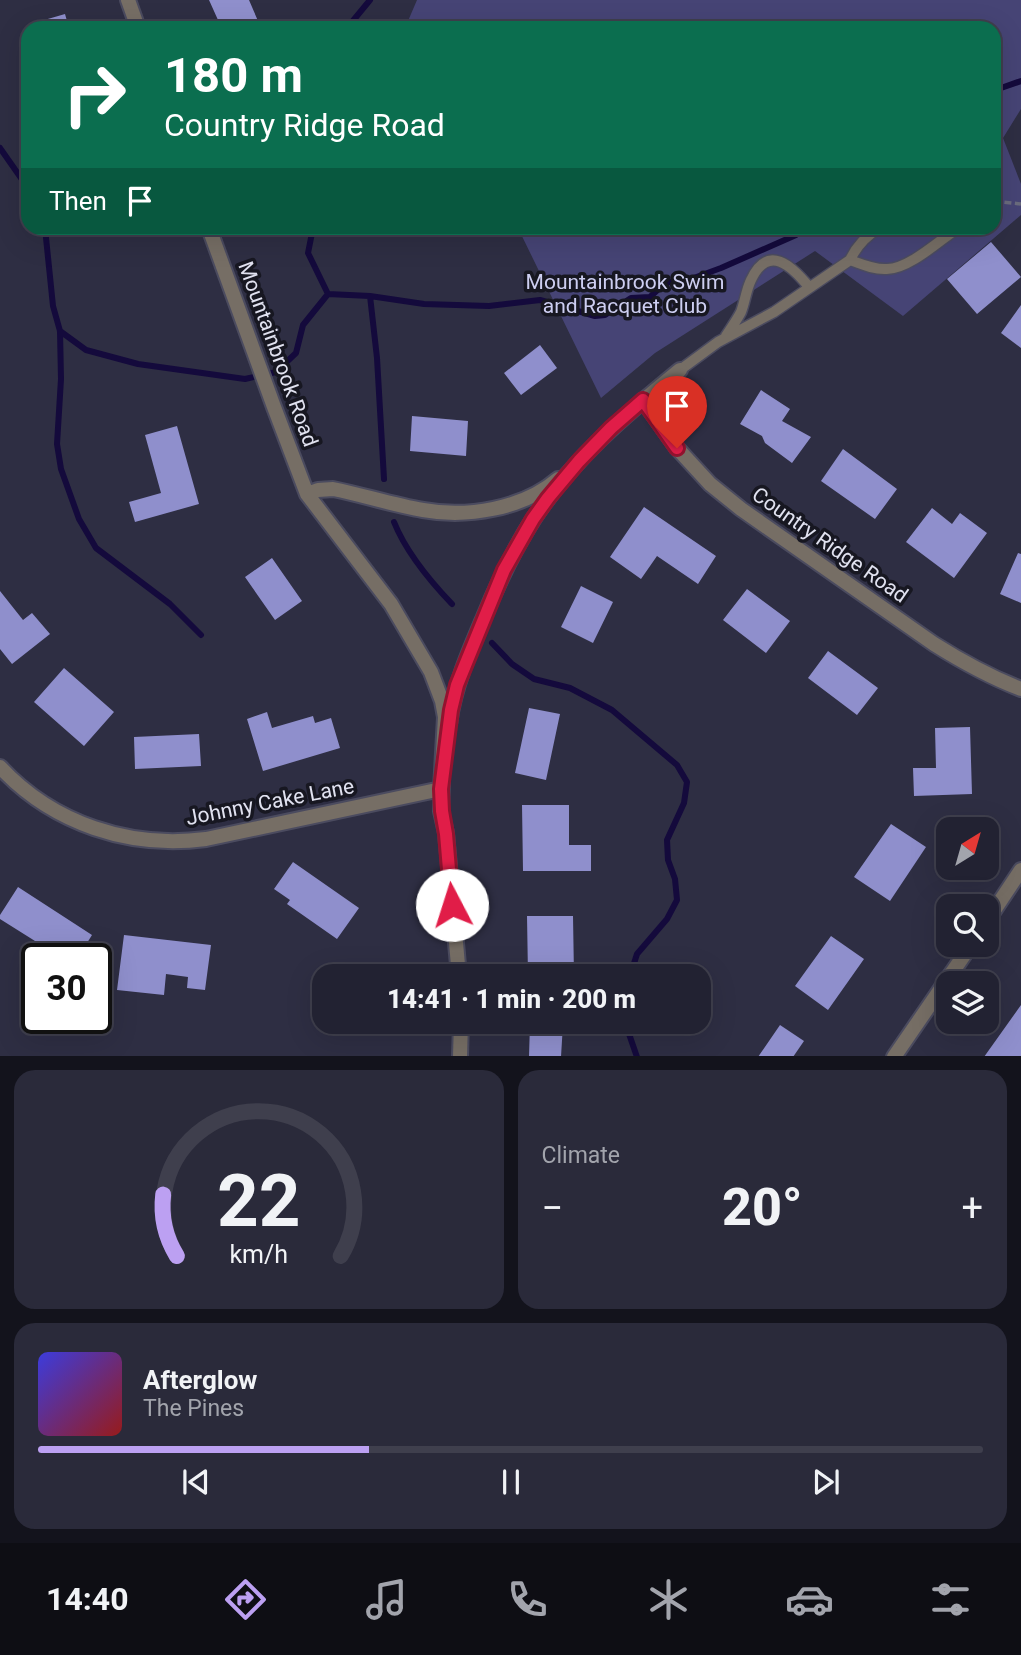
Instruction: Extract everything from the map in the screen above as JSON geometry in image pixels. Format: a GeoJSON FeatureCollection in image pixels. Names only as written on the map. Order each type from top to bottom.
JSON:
{"type":"FeatureCollection","features":[{"type":"Feature","properties":{"kind":"street"},"geometry":{"type":"LineString","coordinates":[[128,0],[136,21]]}},
{"type":"Feature","properties":{"kind":"street","name":"Mountainbrook Road"},"geometry":{"type":"LineString","coordinates":[[212,235],[307,494],[391,604],[431,672],[445,717],[441,789]]}},
{"type":"Feature","properties":{"kind":"street"},"geometry":{"type":"LineString","coordinates":[[458,964],[441,789],[451,710],[457,685],[504,570],[533,519],[579,461],[611,428],[680,370]]}},
{"type":"Feature","properties":{"kind":"street","name":"Country Ridge Road"},"geometry":{"type":"LineString","coordinates":[[643,400],[677,448],[710,484],[741,509],[957,658],[1021,689]]}},
{"type":"Feature","properties":{"kind":"street"},"geometry":{"type":"LineString","coordinates":[[307,494],[333,489],[425,511],[461,512],[497,508],[528,498],[554,483],[579,461]]}},
{"type":"Feature","properties":{"kind":"street","name":"Johnny Cake Lane"},"geometry":{"type":"LineString","coordinates":[[0,767],[25,792],[57,813],[110,834],[153,841],[206,839],[441,789]]}},
{"type":"Feature","properties":{"kind":"street"},"geometry":{"type":"LineString","coordinates":[[999,904],[1021,870]]}},
{"type":"Feature","properties":{"kind":"street"},"geometry":{"type":"LineString","coordinates":[[894,1056],[963,957]]}},
{"type":"Feature","properties":{"kind":"street"},"geometry":{"type":"LineString","coordinates":[[460,1056],[461,1034]]}},
{"type":"Feature","properties":{"kind":"lane"},"geometry":{"type":"LineString","coordinates":[[680,370],[725,338],[774,312],[850,260],[855,249],[870,235]]}},
{"type":"Feature","properties":{"kind":"lane"},"geometry":{"type":"LineString","coordinates":[[850,260],[868,267],[887,270],[896,268],[948,235]]}},
{"type":"Feature","properties":{"kind":"lane"},"geometry":{"type":"LineString","coordinates":[[725,338],[741,311],[749,282],[762,264],[780,260],[795,271],[809,288]]}},
{"type":"Feature","properties":{"kind":"path"},"geometry":{"type":"LineString","coordinates":[[1001,202],[1021,204]]}},
{"type":"Feature","properties":{"kind":"green space","name":"Mountainbrook Swim and Racquet Club"},"geometry":{"type":"Polygon","coordinates":[[[417,0],[1021,0],[1021,109],[1003,138],[1021,184],[1021,215],[1001,232],[1001,21],[408,21],[417,0]]]}},
{"type":"Feature","properties":{"kind":"green space","name":"Mountainbrook Swim and Racquet Club"},"geometry":{"type":"Polygon","coordinates":[[[521,235],[998,235],[903,316],[815,251],[655,353],[601,398],[521,235]]]}},
{"type":"Feature","properties":{"kind":"building"},"geometry":{"type":"Polygon","coordinates":[[[209,0],[249,0],[258,21],[216,21],[218,20],[209,0]]]}},
{"type":"Feature","properties":{"kind":"building"},"geometry":{"type":"Polygon","coordinates":[[[65,14],[67,21],[41,21],[65,14]]]}},
{"type":"Feature","properties":{"kind":"building"},"geometry":{"type":"Polygon","coordinates":[[[991,242],[1021,277],[977,314],[947,279],[991,242]]]}},
{"type":"Feature","properties":{"kind":"building"},"geometry":{"type":"Polygon","coordinates":[[[1021,305],[1021,348],[1001,333],[1021,305]]]}},
{"type":"Feature","properties":{"kind":"building"},"geometry":{"type":"Polygon","coordinates":[[[540,345],[557,368],[521,395],[504,373],[540,345]]]}},
{"type":"Feature","properties":{"kind":"building"},"geometry":{"type":"Polygon","coordinates":[[[761,390],[790,409],[782,421],[811,437],[792,463],[765,443],[762,436],[740,424],[761,390]]]}},
{"type":"Feature","properties":{"kind":"building"},"geometry":{"type":"Polygon","coordinates":[[[412,416],[468,421],[466,456],[410,451],[412,416]]]}},
{"type":"Feature","properties":{"kind":"building"},"geometry":{"type":"Polygon","coordinates":[[[177,426],[199,504],[135,522],[129,502],[161,493],[145,435],[177,426]]]}},
{"type":"Feature","properties":{"kind":"building"},"geometry":{"type":"Polygon","coordinates":[[[843,449],[897,489],[875,519],[821,481],[843,449]]]}},
{"type":"Feature","properties":{"kind":"building"},"geometry":{"type":"Polygon","coordinates":[[[644,507],[716,556],[698,584],[657,556],[641,579],[610,557],[644,507]]]}},
{"type":"Feature","properties":{"kind":"building"},"geometry":{"type":"Polygon","coordinates":[[[932,508],[952,524],[960,513],[987,533],[954,578],[906,542],[932,508]]]}},
{"type":"Feature","properties":{"kind":"building"},"geometry":{"type":"Polygon","coordinates":[[[1018,553],[1021,554],[1021,603],[1000,594],[1018,553]]]}},
{"type":"Feature","properties":{"kind":"building"},"geometry":{"type":"Polygon","coordinates":[[[272,558],[302,601],[275,620],[245,577],[272,558]]]}},
{"type":"Feature","properties":{"kind":"building"},"geometry":{"type":"Polygon","coordinates":[[[581,586],[613,602],[593,643],[561,627],[581,586]]]}},
{"type":"Feature","properties":{"kind":"building"},"geometry":{"type":"Polygon","coordinates":[[[747,589],[790,621],[766,653],[723,620],[747,589]]]}},
{"type":"Feature","properties":{"kind":"building"},"geometry":{"type":"Polygon","coordinates":[[[0,591],[23,620],[32,613],[50,634],[12,664],[0,649],[0,591]]]}},
{"type":"Feature","properties":{"kind":"building"},"geometry":{"type":"Polygon","coordinates":[[[828,651],[878,688],[857,715],[808,678],[828,651]]]}},
{"type":"Feature","properties":{"kind":"building"},"geometry":{"type":"Polygon","coordinates":[[[64,668],[114,712],[84,746],[34,702],[64,668]]]}},
{"type":"Feature","properties":{"kind":"building"},"geometry":{"type":"Polygon","coordinates":[[[529,708],[560,714],[546,780],[515,773],[529,708]]]}},
{"type":"Feature","properties":{"kind":"building"},"geometry":{"type":"Polygon","coordinates":[[[267,712],[272,728],[313,716],[315,723],[331,718],[340,748],[263,771],[247,719],[267,712]]]}},
{"type":"Feature","properties":{"kind":"building"},"geometry":{"type":"Polygon","coordinates":[[[970,727],[972,794],[914,796],[913,768],[936,768],[935,728],[970,727]]]}},
{"type":"Feature","properties":{"kind":"building"},"geometry":{"type":"Polygon","coordinates":[[[199,734],[201,766],[135,769],[134,737],[199,734]]]}},
{"type":"Feature","properties":{"kind":"building"},"geometry":{"type":"Polygon","coordinates":[[[522,805],[569,805],[569,845],[591,845],[591,871],[523,871],[522,805]]]}},
{"type":"Feature","properties":{"kind":"building"},"geometry":{"type":"Polygon","coordinates":[[[891,824],[926,847],[890,901],[854,877],[891,824]]]}},
{"type":"Feature","properties":{"kind":"building"},"geometry":{"type":"Polygon","coordinates":[[[293,862],[359,908],[337,939],[287,904],[290,900],[274,889],[293,862]]]}},
{"type":"Feature","properties":{"kind":"building"},"geometry":{"type":"Polygon","coordinates":[[[18,887],[92,935],[87,943],[34,943],[35,941],[0,919],[18,887]]]}},
{"type":"Feature","properties":{"kind":"building"},"geometry":{"type":"Polygon","coordinates":[[[527,916],[573,916],[574,964],[528,964],[527,916]]]}},
{"type":"Feature","properties":{"kind":"building"},"geometry":{"type":"Polygon","coordinates":[[[124,935],[211,945],[205,990],[187,988],[188,977],[166,974],[164,995],[117,990],[124,935]]]}},
{"type":"Feature","properties":{"kind":"building"},"geometry":{"type":"Polygon","coordinates":[[[831,936],[864,959],[828,1010],[795,986],[831,936]]]}},
{"type":"Feature","properties":{"kind":"building"},"geometry":{"type":"Polygon","coordinates":[[[1021,1005],[1021,1056],[985,1056],[1021,1005]]]}},
{"type":"Feature","properties":{"kind":"building"},"geometry":{"type":"Polygon","coordinates":[[[780,1025],[804,1041],[794,1056],[759,1056],[780,1025]]]}},
{"type":"Feature","properties":{"kind":"building"},"geometry":{"type":"Polygon","coordinates":[[[530,1034],[562,1034],[561,1056],[529,1056],[530,1034]]]}},
{"type":"Feature","properties":{"kind":"waterway"},"geometry":{"type":"LineString","coordinates":[[353,21],[370,0]]}},
{"type":"Feature","properties":{"kind":"waterway"},"geometry":{"type":"LineString","coordinates":[[1001,88],[1021,81]]}},
{"type":"Feature","properties":{"kind":"waterway"},"geometry":{"type":"LineString","coordinates":[[0,148],[21,178]]}},
{"type":"Feature","properties":{"kind":"waterway"},"geometry":{"type":"LineString","coordinates":[[46,235],[53,306],[60,331],[61,379],[57,444],[61,469],[79,519],[96,548],[170,604],[201,635]]}},
{"type":"Feature","properties":{"kind":"waterway"},"geometry":{"type":"LineString","coordinates":[[312,235],[308,253],[328,294]]}},
{"type":"Feature","properties":{"kind":"waterway"},"geometry":{"type":"LineString","coordinates":[[328,294],[370,296],[424,304],[489,306],[540,300],[595,316],[605,315],[631,298],[650,297],[665,283],[691,279],[796,235]]}},
{"type":"Feature","properties":{"kind":"waterway"},"geometry":{"type":"LineString","coordinates":[[60,331],[86,350],[138,364],[245,379],[276,372],[296,353],[303,325],[328,294]]}},
{"type":"Feature","properties":{"kind":"waterway"},"geometry":{"type":"LineString","coordinates":[[370,296],[377,358],[384,479]]}},
{"type":"Feature","properties":{"kind":"waterway"},"geometry":{"type":"LineString","coordinates":[[394,522],[419,566],[452,604]]}},
{"type":"Feature","properties":{"kind":"waterway"},"geometry":{"type":"LineString","coordinates":[[492,643],[512,664],[534,679],[570,688],[612,710],[677,765],[687,782],[684,803],[667,840],[668,860],[675,879],[677,900],[667,919],[637,954],[634,964]]}},
{"type":"Feature","properties":{"kind":"waterway"},"geometry":{"type":"LineString","coordinates":[[629,1034],[637,1056]]}},
{"type":"Feature","properties":{"kind":"route"},"geometry":{"type":"LineString","coordinates":[[452,905],[441,789],[451,710],[457,685],[504,570],[548,498],[579,461],[643,400],[677,448]]}}]}
